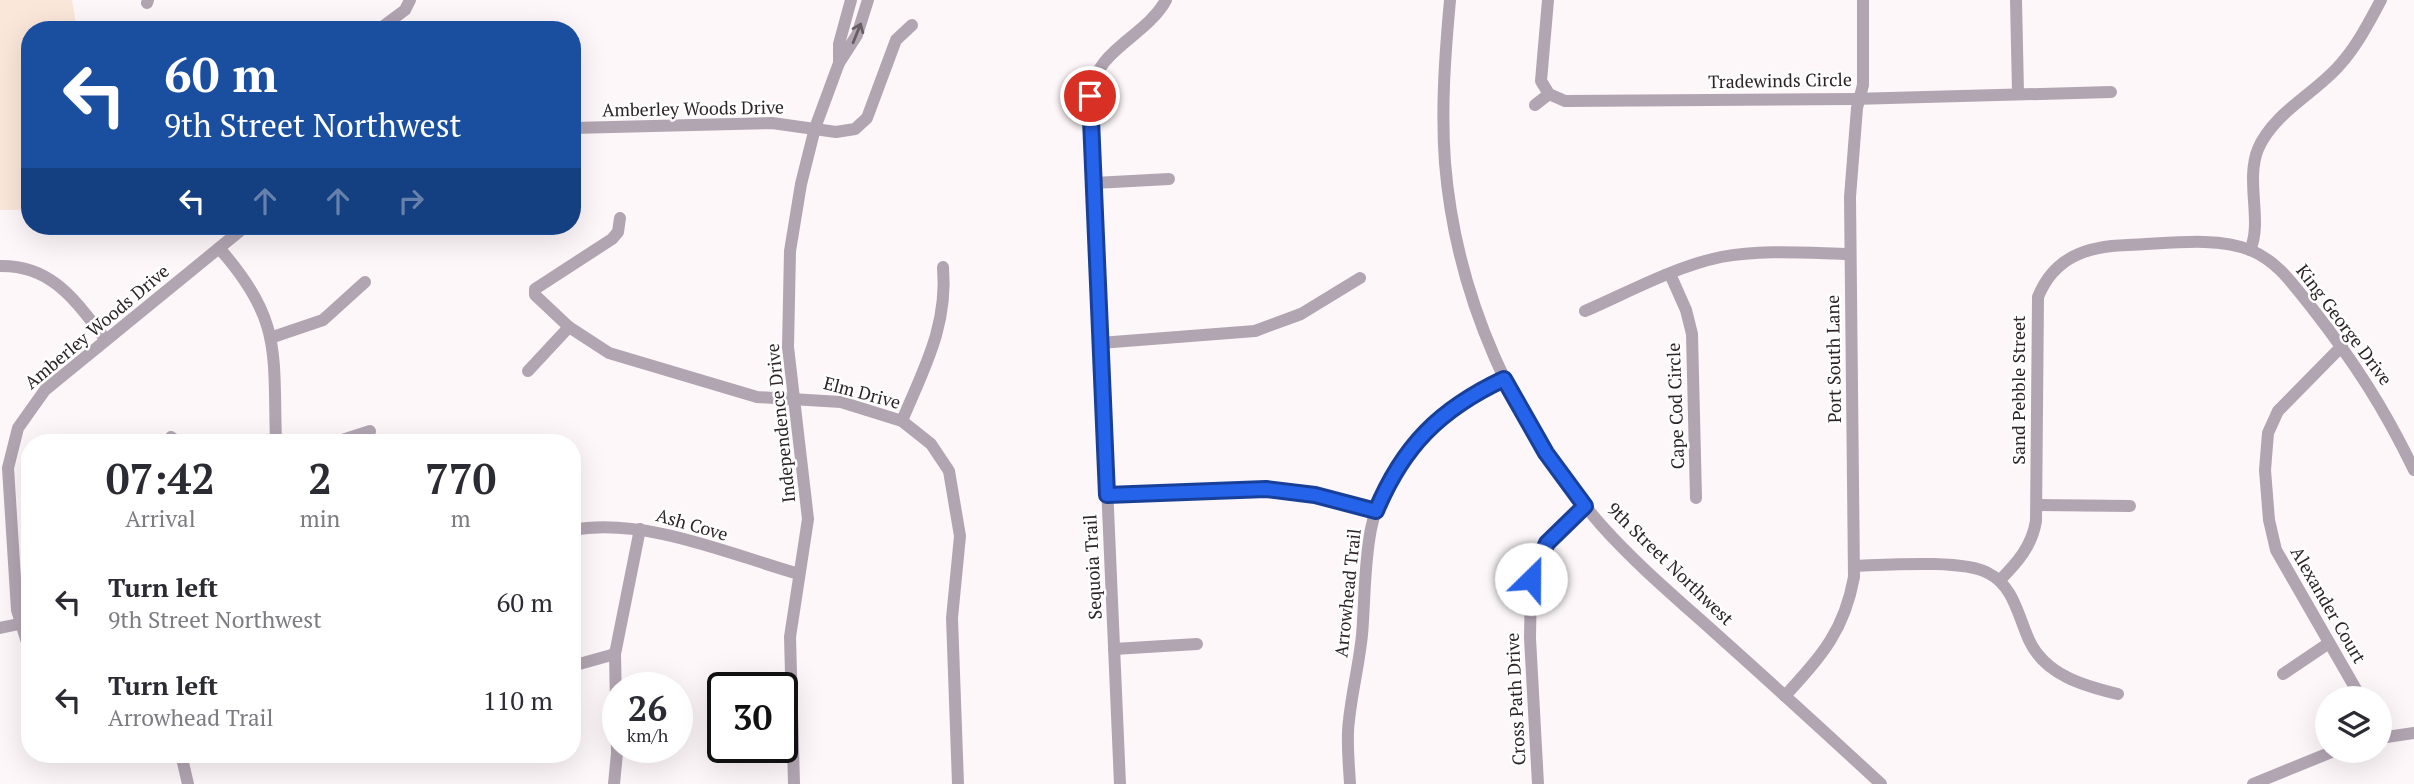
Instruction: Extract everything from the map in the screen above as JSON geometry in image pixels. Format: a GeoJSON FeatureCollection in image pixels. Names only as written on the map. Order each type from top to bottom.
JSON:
{"type":"FeatureCollection","features":[{"type":"Feature","properties":{"kind":"street"},"geometry":{"type":"LineString","coordinates":[[390,21],[405,10],[410,0]]}},
{"type":"Feature","properties":{"kind":"street","name":"Independence Drive"},"geometry":{"type":"LineString","coordinates":[[839,63],[839,44],[851,0]]}},
{"type":"Feature","properties":{"kind":"street","name":"Independence Drive"},"geometry":{"type":"LineString","coordinates":[[793,784],[790,638],[806,543],[808,510],[793,398],[788,323],[790,250],[815,128],[839,63],[851,47],[868,0]]}},
{"type":"Feature","properties":{"kind":"street","name":"Sequoia Trail"},"geometry":{"type":"LineString","coordinates":[[1120,784],[1090,105],[1093,79],[1105,58],[1151,20],[1166,0]]}},
{"type":"Feature","properties":{"kind":"street","name":"9th Street Northwest"},"geometry":{"type":"LineString","coordinates":[[1450,0],[1444,80],[1447,183],[1467,279],[1504,379],[1546,453],[1585,506],[1628,554],[1881,784]]}},
{"type":"Feature","properties":{"kind":"street"},"geometry":{"type":"LineString","coordinates":[[1535,105],[1549,94],[1542,85],[1541,71],[1548,0]]}},
{"type":"Feature","properties":{"kind":"street","name":"Port South Lane"},"geometry":{"type":"LineString","coordinates":[[1786,696],[1834,640],[1848,606],[1854,566],[1850,254],[1853,150],[1864,76],[1863,0]]}},
{"type":"Feature","properties":{"kind":"street"},"geometry":{"type":"LineString","coordinates":[[2016,0],[2018,92]]}},
{"type":"Feature","properties":{"kind":"street"},"geometry":{"type":"LineString","coordinates":[[2250,250],[2254,238],[2252,173],[2259,147],[2276,122],[2345,59],[2381,0]]}},
{"type":"Feature","properties":{"kind":"street","name":"Amberley Woods Drive"},"geometry":{"type":"LineString","coordinates":[[581,128],[772,123],[836,132],[855,130],[867,118],[896,40],[912,26]]}},
{"type":"Feature","properties":{"kind":"street","name":"Tradewinds Circle"},"geometry":{"type":"LineString","coordinates":[[1549,94],[1571,102],[2111,92]]}},
{"type":"Feature","properties":{"kind":"street"},"geometry":{"type":"LineString","coordinates":[[1094,183],[1169,179]]}},
{"type":"Feature","properties":{"kind":"street","name":"Elm Drive"},"geometry":{"type":"LineString","coordinates":[[620,218],[618,232],[612,239],[535,289],[535,295],[569,327],[597,347],[616,355],[757,397],[841,402],[902,421],[921,434],[941,455],[949,471],[957,508],[960,550],[952,618],[958,784]]}},
{"type":"Feature","properties":{"kind":"street","name":"Amberley Woods Drive"},"geometry":{"type":"LineString","coordinates":[[21,629],[6,520],[10,455],[24,415],[45,390],[235,235]]}},
{"type":"Feature","properties":{"kind":"street","name":"Sand Pebble Street"},"geometry":{"type":"LineString","coordinates":[[2000,580],[2028,546],[2035,530],[2036,306],[2043,286],[2053,270],[2082,251],[2109,246],[2219,244],[2250,250]]}},
{"type":"Feature","properties":{"kind":"street"},"geometry":{"type":"LineString","coordinates":[[219,248],[258,299],[273,337],[276,434]]}},
{"type":"Feature","properties":{"kind":"street","name":"King George Drive"},"geometry":{"type":"LineString","coordinates":[[2250,250],[2277,267],[2342,346],[2375,393],[2414,470]]}},
{"type":"Feature","properties":{"kind":"street"},"geometry":{"type":"LineString","coordinates":[[1585,311],[1670,274],[1731,255],[1850,254]]}},
{"type":"Feature","properties":{"kind":"street"},"geometry":{"type":"LineString","coordinates":[[0,266],[32,269],[50,277],[66,291],[106,340]]}},
{"type":"Feature","properties":{"kind":"street"},"geometry":{"type":"LineString","coordinates":[[902,421],[942,317],[945,294],[943,267]]}},
{"type":"Feature","properties":{"kind":"street","name":"Cape Cod Circle"},"geometry":{"type":"LineString","coordinates":[[1670,274],[1686,310],[1693,347],[1696,498]]}},
{"type":"Feature","properties":{"kind":"street"},"geometry":{"type":"LineString","coordinates":[[1100,343],[1255,331],[1301,314],[1360,278]]}},
{"type":"Feature","properties":{"kind":"street"},"geometry":{"type":"LineString","coordinates":[[273,337],[323,320],[365,282]]}},
{"type":"Feature","properties":{"kind":"street"},"geometry":{"type":"LineString","coordinates":[[528,371],[569,327]]}},
{"type":"Feature","properties":{"kind":"street","name":"Alexander Court"},"geometry":{"type":"LineString","coordinates":[[2342,346],[2278,411],[2268,433],[2264,458],[2269,520],[2277,550],[2354,686]]}},
{"type":"Feature","properties":{"kind":"street","name":"Arrowhead Trail"},"geometry":{"type":"LineString","coordinates":[[1350,784],[1349,722],[1360,649],[1367,556],[1376,511],[1402,459],[1430,426],[1451,409],[1504,379]]}},
{"type":"Feature","properties":{"kind":"street"},"geometry":{"type":"LineString","coordinates":[[361,434],[370,431]]}},
{"type":"Feature","properties":{"kind":"street"},"geometry":{"type":"LineString","coordinates":[[1107,495],[1266,489],[1315,495],[1376,511]]}},
{"type":"Feature","properties":{"kind":"street"},"geometry":{"type":"LineString","coordinates":[[2037,505],[2130,506]]}},
{"type":"Feature","properties":{"kind":"street","name":"Cross Path Drive"},"geometry":{"type":"LineString","coordinates":[[1538,784],[1530,638],[1531,579],[1547,543],[1585,506]]}},
{"type":"Feature","properties":{"kind":"street","name":"Ash Cove"},"geometry":{"type":"LineString","coordinates":[[581,529],[612,527],[640,529],[799,574]]}},
{"type":"Feature","properties":{"kind":"street"},"geometry":{"type":"LineString","coordinates":[[614,784],[617,753],[615,654],[640,529]]}},
{"type":"Feature","properties":{"kind":"street"},"geometry":{"type":"LineString","coordinates":[[1854,566],[1971,567],[2000,580],[2017,608],[2034,648],[2048,665],[2084,685],[2118,694]]}},
{"type":"Feature","properties":{"kind":"street"},"geometry":{"type":"LineString","coordinates":[[0,628],[19,624]]}},
{"type":"Feature","properties":{"kind":"street"},"geometry":{"type":"LineString","coordinates":[[2283,674],[2329,643]]}},
{"type":"Feature","properties":{"kind":"street"},"geometry":{"type":"LineString","coordinates":[[1114,649],[1197,644]]}},
{"type":"Feature","properties":{"kind":"street"},"geometry":{"type":"LineString","coordinates":[[581,663],[615,654]]}},
{"type":"Feature","properties":{"kind":"street"},"geometry":{"type":"LineString","coordinates":[[2392,736],[2414,733]]}},
{"type":"Feature","properties":{"kind":"street"},"geometry":{"type":"LineString","coordinates":[[2253,784],[2315,759]]}},
{"type":"Feature","properties":{"kind":"street"},"geometry":{"type":"LineString","coordinates":[[183,763],[188,784]]}},
{"type":"Feature","properties":{"kind":"shaded area"},"geometry":{"type":"Polygon","coordinates":[[[0,0],[72,0],[76,21],[21,21],[21,210],[0,210],[0,0]]]}},
{"type":"Feature","properties":{"kind":"route"},"geometry":{"type":"LineString","coordinates":[[1090,96],[1107,495],[1221,488],[1266,489],[1315,495],[1376,511],[1393,472],[1430,426],[1463,401],[1504,379],[1546,453],[1585,506],[1547,543],[1531,579]]}}]}
